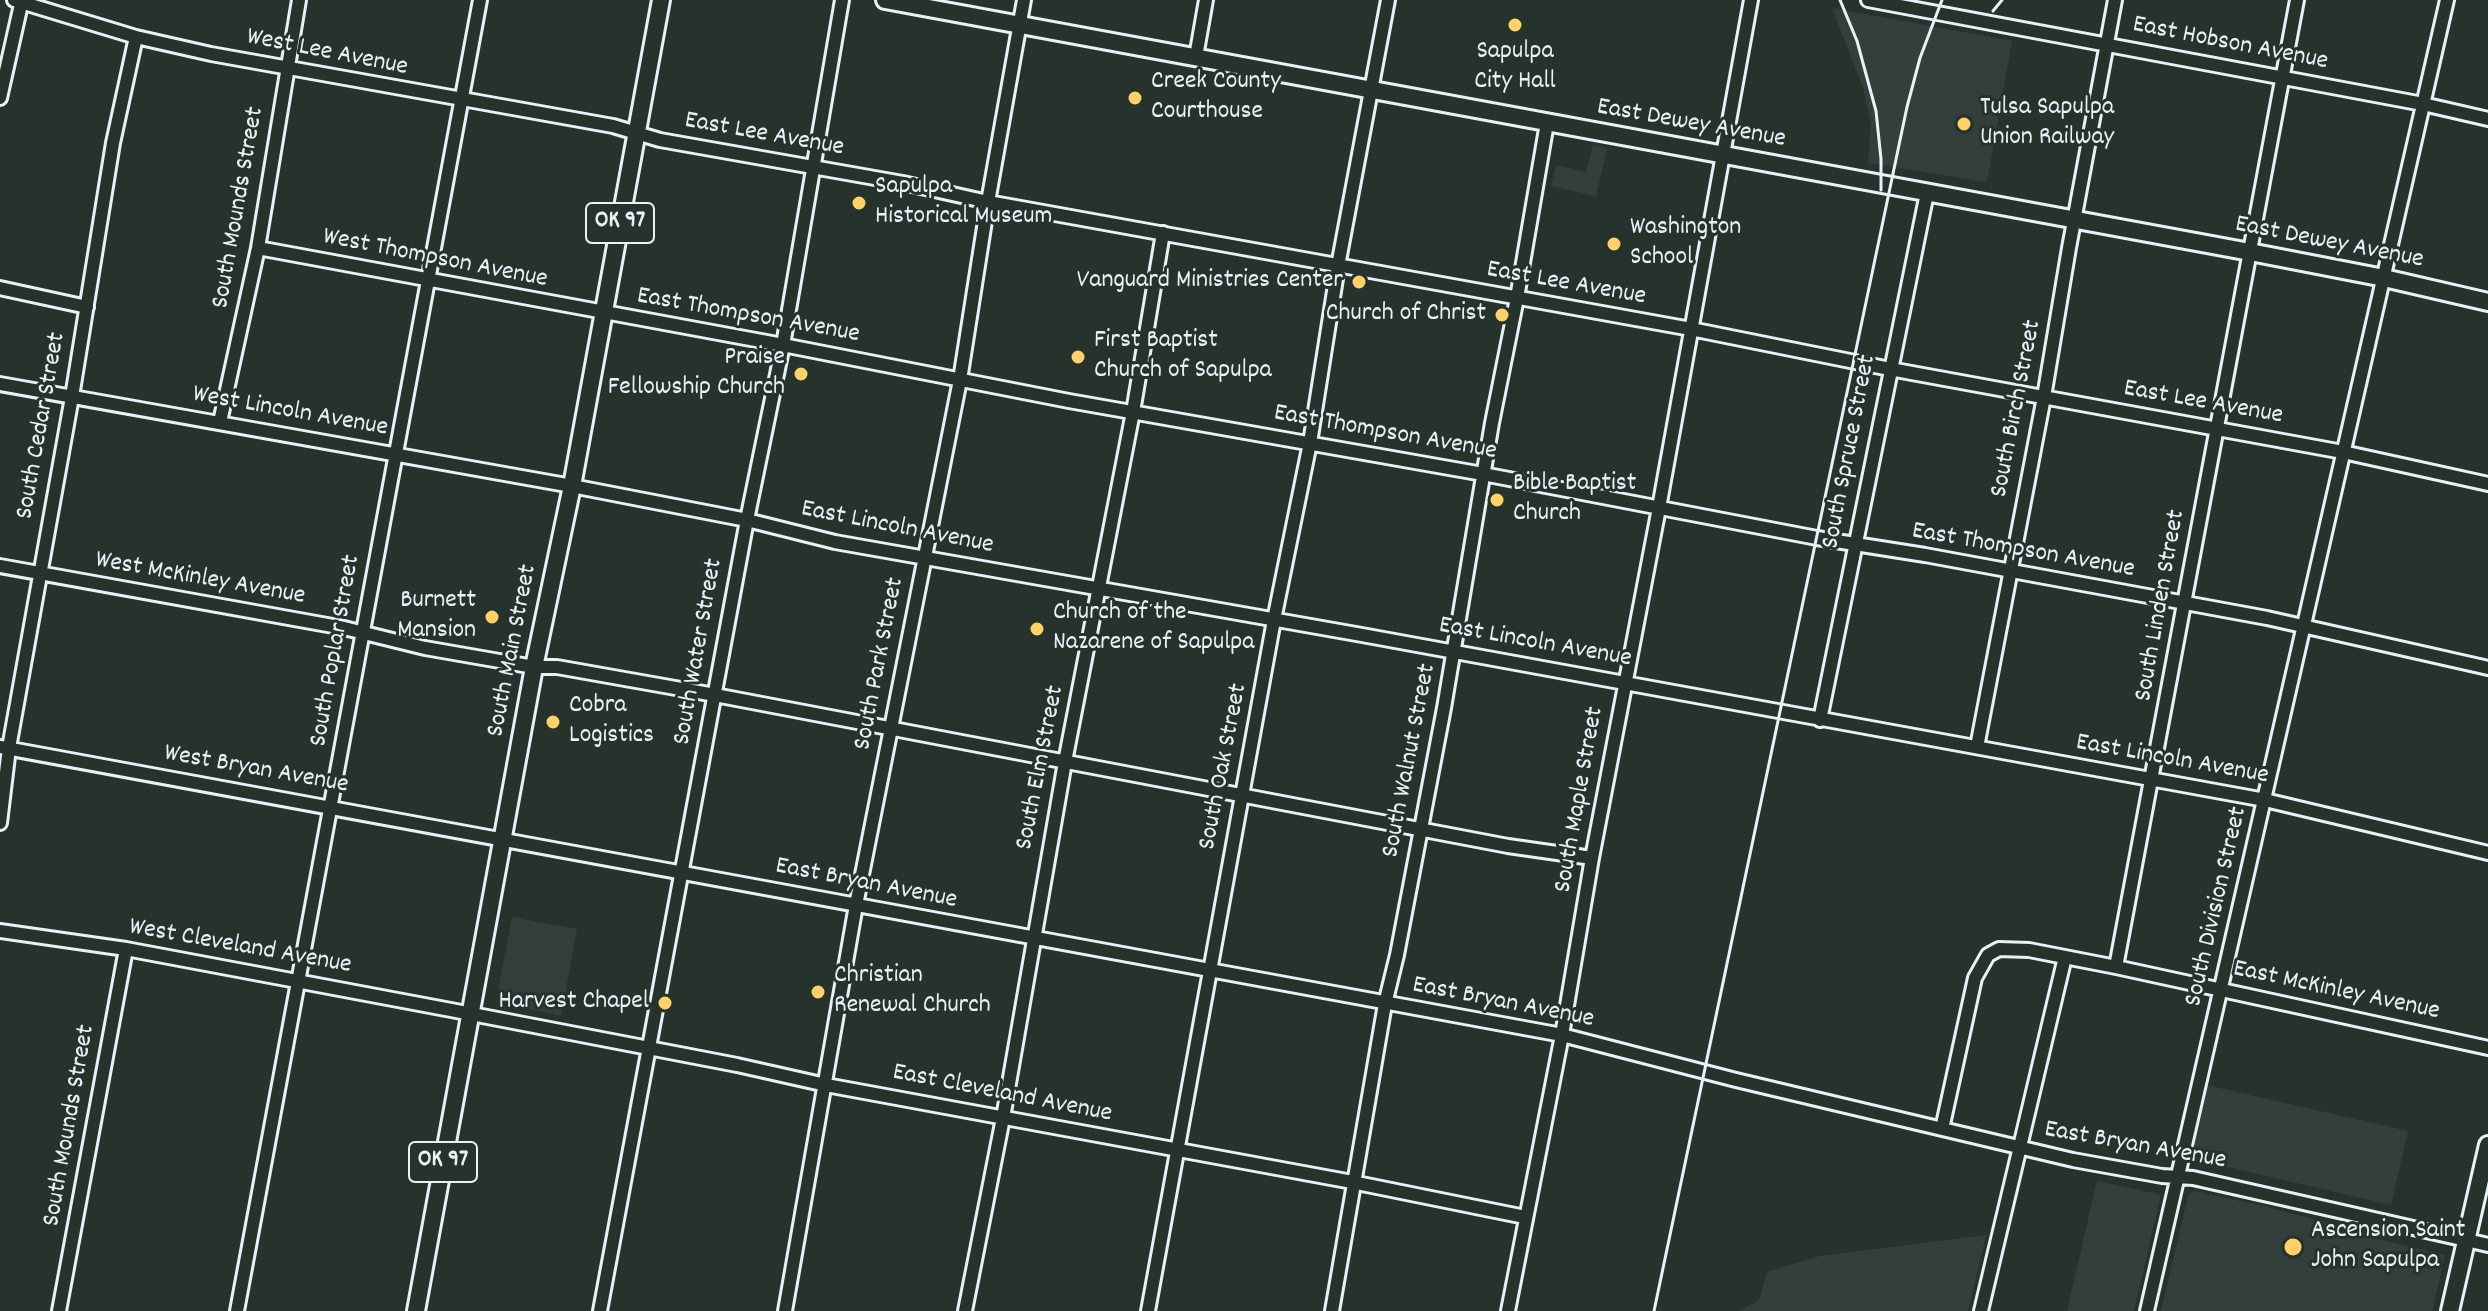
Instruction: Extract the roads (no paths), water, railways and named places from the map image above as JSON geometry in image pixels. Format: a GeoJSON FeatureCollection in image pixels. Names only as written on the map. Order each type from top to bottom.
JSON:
{"type":"FeatureCollection","features":[{"type":"Feature","properties":{"kind":"main road","name":"South Main Street"},"geometry":{"type":"LineString","coordinates":[[416,1311],[661,0]]}},
{"type":"Feature","properties":{"kind":"main road","name":"East Dewey Avenue"},"geometry":{"type":"LineString","coordinates":[[885,0],[2250,252],[2488,302]]}},
{"type":"Feature","properties":{"kind":"main road"},"geometry":{"type":"LineString","coordinates":[[2450,1311],[2488,1145]]}},
{"type":"Feature","properties":{"kind":"street","name":"West Lee Avenue"},"geometry":{"type":"LineString","coordinates":[[19,0],[136,37],[287,68],[613,126],[636,133]]}},
{"type":"Feature","properties":{"kind":"street"},"geometry":{"type":"LineString","coordinates":[[0,98],[19,0]]}},
{"type":"Feature","properties":{"kind":"street","name":"South Mounds Street"},"geometry":{"type":"LineString","coordinates":[[220,422],[258,248],[299,0]]}},
{"type":"Feature","properties":{"kind":"street","name":"South Poplar Street"},"geometry":{"type":"LineString","coordinates":[[237,1311],[480,0]]}},
{"type":"Feature","properties":{"kind":"street","name":"South Water Street"},"geometry":{"type":"LineString","coordinates":[[600,1311],[747,520],[783,345],[842,0]]}},
{"type":"Feature","properties":{"kind":"street","name":"South Park Street"},"geometry":{"type":"LineString","coordinates":[[785,1311],[856,905],[960,380],[1024,0]]}},
{"type":"Feature","properties":{"kind":"street"},"geometry":{"type":"LineString","coordinates":[[1196,57],[1206,0]]}},
{"type":"Feature","properties":{"kind":"street","name":"South Oak Street"},"geometry":{"type":"LineString","coordinates":[[1148,1311],[1274,620],[1310,443],[1338,266],[1388,0]]}},
{"type":"Feature","properties":{"kind":"street","name":"South Maple Street"},"geometry":{"type":"LineString","coordinates":[[1508,1311],[1562,1035],[1751,0]]}},
{"type":"Feature","properties":{"kind":"street","name":"East Hobson Avenue"},"geometry":{"type":"LineString","coordinates":[[1868,0],[2423,104],[2488,119]]}},
{"type":"Feature","properties":{"kind":"street","name":"South Birch Street"},"geometry":{"type":"LineString","coordinates":[[1977,747],[2115,0]]}},
{"type":"Feature","properties":{"kind":"street","name":"South Linden Street"},"geometry":{"type":"LineString","coordinates":[[2116,967],[2297,0]]}},
{"type":"Feature","properties":{"kind":"street","name":"South Division Street"},"geometry":{"type":"LineString","coordinates":[[2147,1311],[2447,0]]}},
{"type":"Feature","properties":{"kind":"street","name":"South Cedar Street"},"geometry":{"type":"LineString","coordinates":[[0,823],[5,747],[72,397],[113,143],[136,37]]}},
{"type":"Feature","properties":{"kind":"street","name":"South Walnut Street"},"geometry":{"type":"LineString","coordinates":[[1332,1311],[1385,1004],[1421,830],[1547,123]]}},
{"type":"Feature","properties":{"kind":"street","name":"East Lee Avenue"},"geometry":{"type":"LineString","coordinates":[[636,133],[988,202],[1691,329],[1890,369],[2343,452],[2488,484]]}},
{"type":"Feature","properties":{"kind":"street","name":"South Spruce Street"},"geometry":{"type":"LineString","coordinates":[[1820,720],[1927,193]]}},
{"type":"Feature","properties":{"kind":"street","name":"South Elm Street"},"geometry":{"type":"LineString","coordinates":[[965,1311],[1003,1118],[1065,762],[1133,412],[1163,233]]}},
{"type":"Feature","properties":{"kind":"street","name":"West Thompson Avenue"},"geometry":{"type":"LineString","coordinates":[[258,248],[604,313]]}},
{"type":"Feature","properties":{"kind":"street"},"geometry":{"type":"LineString","coordinates":[[0,288],[87,307]]}},
{"type":"Feature","properties":{"kind":"street","name":"East Thompson Avenue"},"geometry":{"type":"LineString","coordinates":[[604,313],[2304,626],[2488,668]]}},
{"type":"Feature","properties":{"kind":"street","name":"West Lincoln Avenue"},"geometry":{"type":"LineString","coordinates":[[0,384],[572,486]]}},
{"type":"Feature","properties":{"kind":"street","name":"East Lincoln Avenue"},"geometry":{"type":"LineString","coordinates":[[572,486],[747,520],[835,542],[2265,800],[2488,853]]}},
{"type":"Feature","properties":{"kind":"street","name":"West McKinley Avenue"},"geometry":{"type":"LineString","coordinates":[[0,566],[344,628],[361,634],[534,667]]}},
{"type":"Feature","properties":{"kind":"street"},"geometry":{"type":"LineString","coordinates":[[534,667],[557,667],[715,695],[1421,830],[1592,858]]}},
{"type":"Feature","properties":{"kind":"street","name":"West Bryan Avenue"},"geometry":{"type":"LineString","coordinates":[[5,747],[503,838]]}},
{"type":"Feature","properties":{"kind":"street","name":"East Bryan Avenue"},"geometry":{"type":"LineString","coordinates":[[503,838],[1562,1035],[2096,1165],[2193,1178],[2488,1245]]}},
{"type":"Feature","properties":{"kind":"street","name":"West Cleveland Avenue"},"geometry":{"type":"LineString","coordinates":[[0,931],[126,949],[471,1014]]}},
{"type":"Feature","properties":{"kind":"street","name":"East McKinley Avenue"},"geometry":{"type":"LineString","coordinates":[[1942,1129],[1975,978],[1988,955],[2010,947],[2221,989],[2488,1048]]}},
{"type":"Feature","properties":{"kind":"street","name":"South Mounds Street"},"geometry":{"type":"LineString","coordinates":[[59,1311],[126,949]]}},
{"type":"Feature","properties":{"kind":"street"},"geometry":{"type":"LineString","coordinates":[[1981,1311],[2065,957]]}},
{"type":"Feature","properties":{"kind":"street","name":"East Cleveland Avenue"},"geometry":{"type":"LineString","coordinates":[[471,1014],[826,1085],[1525,1217]]}},
{"type":"Feature","properties":{"kind":"railway"},"geometry":{"type":"LineString","coordinates":[[1840,0],[1857,41],[1876,111],[1881,190]]}},
{"type":"Feature","properties":{"kind":"railway"},"geometry":{"type":"LineString","coordinates":[[1654,1311],[1907,107],[1920,58],[1942,0]]}},
{"type":"Feature","properties":{"kind":"railway"},"geometry":{"type":"LineString","coordinates":[[1993,11],[2002,0]]}},
{"type":"Feature","properties":{"kind":"place","name":"Sapulpa City Hall"},"geometry":{"type":"Point","coordinates":[1515,25]}},
{"type":"Feature","properties":{"kind":"place","name":"Creek County Courthouse"},"geometry":{"type":"Point","coordinates":[1135,98]}},
{"type":"Feature","properties":{"kind":"place","name":"Tulsa Sapulpa Union Railway"},"geometry":{"type":"Point","coordinates":[1964,124]}},
{"type":"Feature","properties":{"kind":"place","name":"Sapulpa Historical Museum"},"geometry":{"type":"Point","coordinates":[859,203]}},
{"type":"Feature","properties":{"kind":"place","name":"Washington School"},"geometry":{"type":"Point","coordinates":[1614,244]}},
{"type":"Feature","properties":{"kind":"place","name":"Vanguard Ministries Center"},"geometry":{"type":"Point","coordinates":[1359,282]}},
{"type":"Feature","properties":{"kind":"place","name":"Church of Christ"},"geometry":{"type":"Point","coordinates":[1502,315]}},
{"type":"Feature","properties":{"kind":"place","name":"First Baptist Church of Sapulpa"},"geometry":{"type":"Point","coordinates":[1078,357]}},
{"type":"Feature","properties":{"kind":"place","name":"Praise Fellowship Church"},"geometry":{"type":"Point","coordinates":[801,374]}},
{"type":"Feature","properties":{"kind":"place","name":"Bible Baptist Church"},"geometry":{"type":"Point","coordinates":[1497,500]}},
{"type":"Feature","properties":{"kind":"place","name":"Burnett Mansion"},"geometry":{"type":"Point","coordinates":[492,617]}},
{"type":"Feature","properties":{"kind":"place","name":"Church of the Nazarene of Sapulpa"},"geometry":{"type":"Point","coordinates":[1037,629]}},
{"type":"Feature","properties":{"kind":"place","name":"Cobra Logistics"},"geometry":{"type":"Point","coordinates":[553,722]}},
{"type":"Feature","properties":{"kind":"place","name":"Christian Renewal Church"},"geometry":{"type":"Point","coordinates":[818,992]}},
{"type":"Feature","properties":{"kind":"place","name":"Harvest Chapel"},"geometry":{"type":"Point","coordinates":[665,1003]}},
{"type":"Feature","properties":{"kind":"place","name":"Ascension Saint John Sapulpa"},"geometry":{"type":"Point","coordinates":[2293,1247]}}]}
